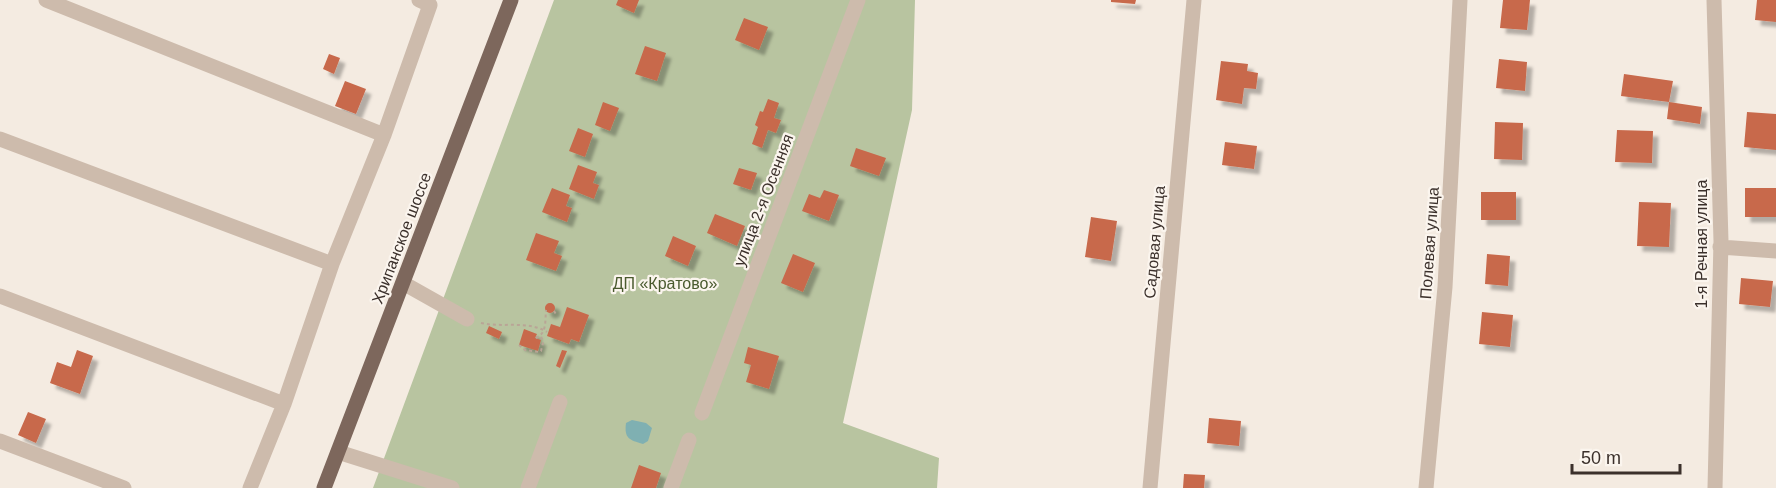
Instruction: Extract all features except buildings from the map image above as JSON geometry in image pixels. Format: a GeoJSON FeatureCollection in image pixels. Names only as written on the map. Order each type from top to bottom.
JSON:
{"type":"FeatureCollection","features":[{"type":"Feature","properties":{"kind":"main road","name":"Хрипанское шоссе"},"geometry":{"type":"LineString","coordinates":[[324,488],[511,0]]}},
{"type":"Feature","properties":{"kind":"street"},"geometry":{"type":"LineString","coordinates":[[46,0],[384,135]]}},
{"type":"Feature","properties":{"kind":"street"},"geometry":{"type":"LineString","coordinates":[[250,488],[284,404],[332,264],[384,135],[430,4],[420,0]]}},
{"type":"Feature","properties":{"kind":"street","name":"улица 2-я Осенняя"},"geometry":{"type":"LineString","coordinates":[[702,413],[858,0]]}},
{"type":"Feature","properties":{"kind":"street","name":"Садовая улица"},"geometry":{"type":"LineString","coordinates":[[1150,488],[1194,0]]}},
{"type":"Feature","properties":{"kind":"street","name":"Полевая улица"},"geometry":{"type":"LineString","coordinates":[[1426,488],[1444,286],[1460,0]]}},
{"type":"Feature","properties":{"kind":"street","name":"1-я Речная улица"},"geometry":{"type":"LineString","coordinates":[[1714,0],[1720,247],[1716,488]]}},
{"type":"Feature","properties":{"kind":"street"},"geometry":{"type":"LineString","coordinates":[[0,139],[332,264]]}},
{"type":"Feature","properties":{"kind":"street"},"geometry":{"type":"LineString","coordinates":[[1720,247],[1776,250]]}},
{"type":"Feature","properties":{"kind":"street"},"geometry":{"type":"LineString","coordinates":[[403,283],[467,319]]}},
{"type":"Feature","properties":{"kind":"street"},"geometry":{"type":"LineString","coordinates":[[0,296],[284,404]]}},
{"type":"Feature","properties":{"kind":"street"},"geometry":{"type":"LineString","coordinates":[[528,488],[561,402]]}},
{"type":"Feature","properties":{"kind":"street"},"geometry":{"type":"LineString","coordinates":[[0,441],[124,488]]}},
{"type":"Feature","properties":{"kind":"street"},"geometry":{"type":"LineString","coordinates":[[671,488],[689,441]]}},
{"type":"Feature","properties":{"kind":"street"},"geometry":{"type":"LineString","coordinates":[[338,452],[452,488]]}},
{"type":"Feature","properties":{"kind":"path"},"geometry":{"type":"LineString","coordinates":[[536,338],[546,331],[546,310]]}},
{"type":"Feature","properties":{"kind":"path"},"geometry":{"type":"LineString","coordinates":[[554,311],[557,316]]}},
{"type":"Feature","properties":{"kind":"path"},"geometry":{"type":"LineString","coordinates":[[467,319],[488,324],[525,325],[546,331]]}},
{"type":"Feature","properties":{"kind":"path"},"geometry":{"type":"LineString","coordinates":[[519,345],[525,350],[539,352],[543,343],[541,336]]}},
{"type":"Feature","properties":{"kind":"green space","name":"ДП «Кратово»"},"geometry":{"type":"Polygon","coordinates":[[[554,0],[915,0],[912,110],[843,423],[939,458],[937,488],[373,488],[554,0]]]}},
{"type":"Feature","properties":{"kind":"water"},"geometry":{"type":"Polygon","coordinates":[[[632,420],[646,423],[652,428],[648,441],[643,444],[631,440],[627,435],[626,423],[632,420]]]}}]}
